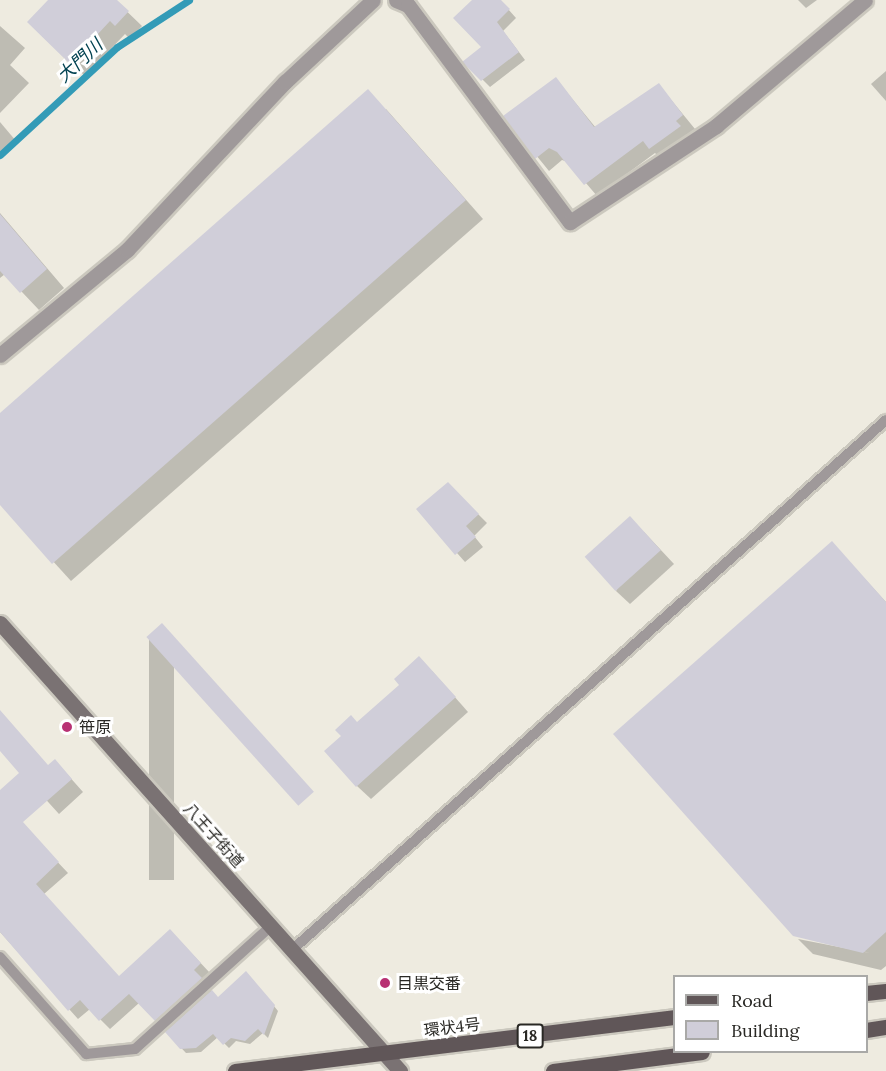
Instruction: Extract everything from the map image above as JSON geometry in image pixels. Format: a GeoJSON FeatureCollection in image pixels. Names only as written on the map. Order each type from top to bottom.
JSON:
{"type":"FeatureCollection","features":[{"type":"Feature","properties":{"kind":"main road"},"geometry":{"type":"LineString","coordinates":[[868,993],[886,991]]}},
{"type":"Feature","properties":{"kind":"main road","name":"環状4号"},"geometry":{"type":"LineString","coordinates":[[235,1071],[673,1017]]}},
{"type":"Feature","properties":{"kind":"main road"},"geometry":{"type":"LineString","coordinates":[[868,1030],[886,1028]]}},
{"type":"Feature","properties":{"kind":"main road","name":"18"},"geometry":{"type":"LineString","coordinates":[[553,1071],[694,1053]]}},
{"type":"Feature","properties":{"kind":"street"},"geometry":{"type":"LineString","coordinates":[[0,355],[128,250],[285,82],[373,0]]}},
{"type":"Feature","properties":{"kind":"street"},"geometry":{"type":"LineString","coordinates":[[396,0],[408,6],[570,222],[716,126],[865,0]]}},
{"type":"Feature","properties":{"kind":"street","name":"八王子街道"},"geometry":{"type":"LineString","coordinates":[[0,623],[400,1071]]}},
{"type":"Feature","properties":{"kind":"lane"},"geometry":{"type":"LineString","coordinates":[[292,950],[886,420]]}},
{"type":"Feature","properties":{"kind":"lane"},"geometry":{"type":"LineString","coordinates":[[0,957],[86,1054],[135,1049],[271,926]]}},
{"type":"Feature","properties":{"kind":"building"},"geometry":{"type":"Polygon","coordinates":[[[48,0],[117,0],[129,11],[115,26],[110,21],[70,64],[27,22],[48,0]]]}},
{"type":"Feature","properties":{"kind":"building"},"geometry":{"type":"Polygon","coordinates":[[[472,0],[501,0],[510,9],[497,22],[519,52],[481,81],[462,62],[481,47],[453,18],[472,0]]]}},
{"type":"Feature","properties":{"kind":"building"},"geometry":{"type":"Polygon","coordinates":[[[556,77],[594,127],[659,83],[683,115],[676,121],[681,126],[649,149],[643,141],[584,185],[557,152],[549,148],[535,159],[503,116],[556,77]]]}},
{"type":"Feature","properties":{"kind":"building"},"geometry":{"type":"Polygon","coordinates":[[[368,89],[466,200],[52,564],[0,505],[0,413],[368,89]]]}},
{"type":"Feature","properties":{"kind":"building"},"geometry":{"type":"Polygon","coordinates":[[[0,214],[47,269],[20,293],[0,271],[0,214]]]}},
{"type":"Feature","properties":{"kind":"building"},"geometry":{"type":"Polygon","coordinates":[[[448,482],[479,514],[466,526],[476,537],[455,555],[416,509],[448,482]]]}},
{"type":"Feature","properties":{"kind":"building"},"geometry":{"type":"Polygon","coordinates":[[[630,516],[661,550],[615,591],[585,557],[630,516]]]}},
{"type":"Feature","properties":{"kind":"building"},"geometry":{"type":"Polygon","coordinates":[[[832,541],[886,602],[886,932],[863,953],[793,936],[613,734],[832,541]]]}},
{"type":"Feature","properties":{"kind":"building"},"geometry":{"type":"Polygon","coordinates":[[[162,623],[314,792],[298,806],[146,637],[162,623]]]}},
{"type":"Feature","properties":{"kind":"building"},"geometry":{"type":"Polygon","coordinates":[[[419,656],[456,697],[356,787],[324,751],[341,736],[335,730],[351,715],[357,722],[399,685],[394,679],[419,656]]]}},
{"type":"Feature","properties":{"kind":"building"},"geometry":{"type":"Polygon","coordinates":[[[0,710],[48,765],[55,759],[72,779],[23,822],[59,862],[36,884],[119,976],[170,929],[201,963],[194,970],[202,978],[155,1021],[129,994],[99,1021],[80,1000],[68,1011],[0,932],[0,790],[19,773],[0,751],[0,710]]]}},
{"type":"Feature","properties":{"kind":"building"},"geometry":{"type":"Polygon","coordinates":[[[246,971],[275,1005],[264,1035],[258,1029],[245,1041],[231,1038],[223,1045],[213,1034],[196,1048],[180,1049],[165,1032],[212,990],[218,997],[246,971]]]}},
{"type":"Feature","properties":{"kind":"waterway","name":"大門川"},"geometry":{"type":"LineString","coordinates":[[0,155],[117,47],[189,0]]}},
{"type":"Feature","properties":{"kind":"place","name":"笹原"},"geometry":{"type":"Point","coordinates":[67,727]}},
{"type":"Feature","properties":{"kind":"place","name":"目黒交番"},"geometry":{"type":"Point","coordinates":[385,983]}}]}
